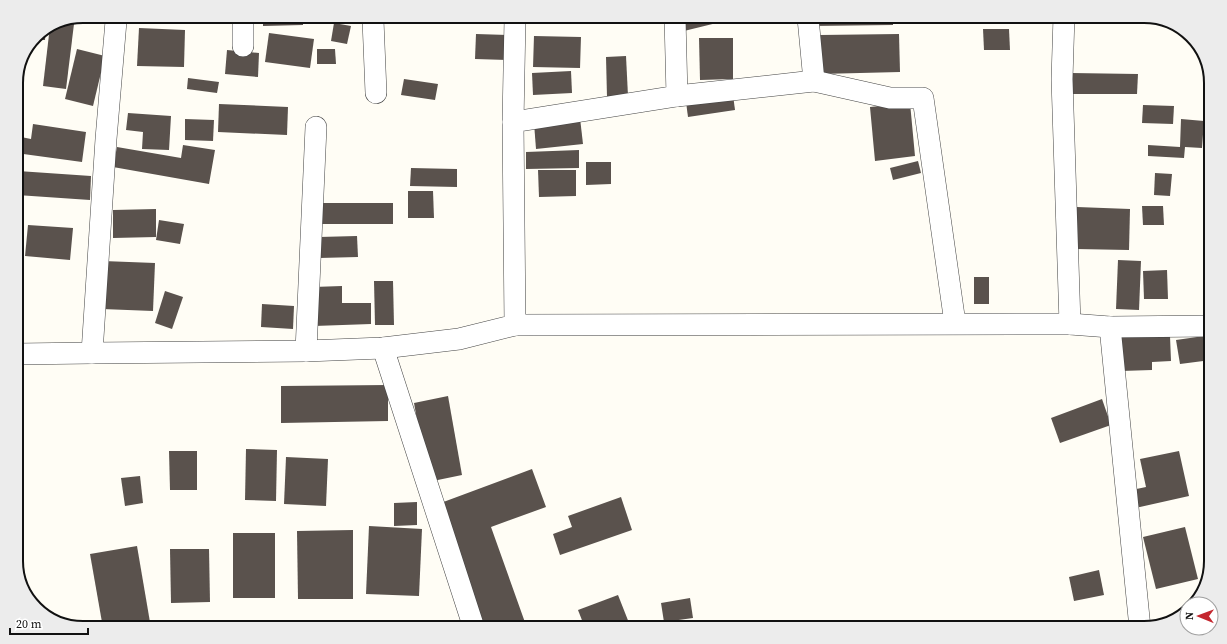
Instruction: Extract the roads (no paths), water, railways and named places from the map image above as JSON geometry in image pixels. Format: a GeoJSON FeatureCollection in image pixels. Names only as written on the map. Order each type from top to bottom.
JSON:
{"type":"FeatureCollection","features":[{"type":"Feature","properties":{"kind":"street"},"geometry":{"type":"LineString","coordinates":[[92,352],[106,139],[116,23]]}},
{"type":"Feature","properties":{"kind":"street"},"geometry":{"type":"LineString","coordinates":[[243,23],[243,46]]}},
{"type":"Feature","properties":{"kind":"street"},"geometry":{"type":"LineString","coordinates":[[373,23],[376,93]]}},
{"type":"Feature","properties":{"kind":"street"},"geometry":{"type":"LineString","coordinates":[[515,23],[513,122],[515,325]]}},
{"type":"Feature","properties":{"kind":"street"},"geometry":{"type":"LineString","coordinates":[[675,23],[677,96]]}},
{"type":"Feature","properties":{"kind":"street"},"geometry":{"type":"LineString","coordinates":[[808,23],[814,81]]}},
{"type":"Feature","properties":{"kind":"street"},"geometry":{"type":"LineString","coordinates":[[1064,23],[1062,79],[1070,324]]}},
{"type":"Feature","properties":{"kind":"street"},"geometry":{"type":"LineString","coordinates":[[513,122],[677,96],[814,81],[890,98],[923,98],[955,324]]}},
{"type":"Feature","properties":{"kind":"street"},"geometry":{"type":"LineString","coordinates":[[306,351],[316,127]]}},
{"type":"Feature","properties":{"kind":"street"},"geometry":{"type":"LineString","coordinates":[[23,354],[306,351],[383,348],[459,339],[515,325],[1070,324],[1110,327],[1204,326]]}},
{"type":"Feature","properties":{"kind":"street"},"geometry":{"type":"LineString","coordinates":[[1110,327],[1139,621]]}},
{"type":"Feature","properties":{"kind":"street"},"geometry":{"type":"LineString","coordinates":[[383,348],[472,621]]}}]}
